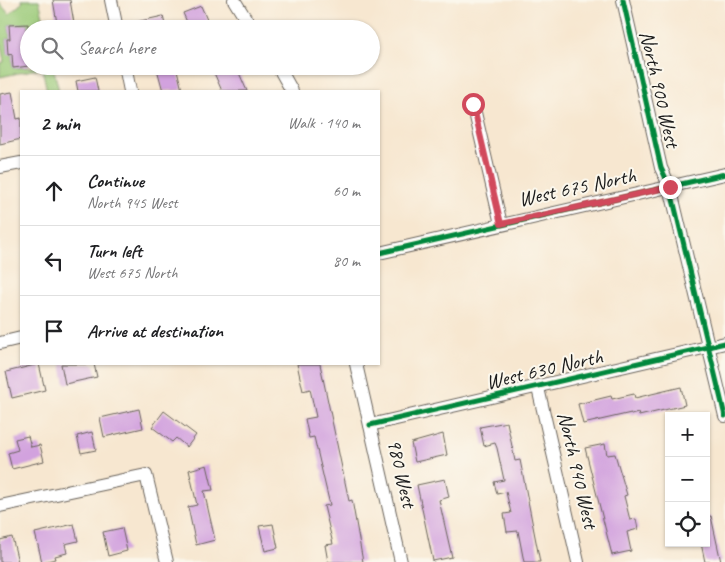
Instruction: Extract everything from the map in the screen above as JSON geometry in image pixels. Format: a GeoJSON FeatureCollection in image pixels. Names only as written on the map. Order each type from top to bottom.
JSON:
{"type":"FeatureCollection","features":[{"type":"Feature","properties":{"kind":"street"},"geometry":{"type":"LineString","coordinates":[[111,0],[115,20]]}},
{"type":"Feature","properties":{"kind":"street"},"geometry":{"type":"LineString","coordinates":[[234,0],[246,20]]}},
{"type":"Feature","properties":{"kind":"street","name":"North 900 West"},"geometry":{"type":"LineString","coordinates":[[624,0],[661,168],[670,187],[725,416]]}},
{"type":"Feature","properties":{"kind":"street"},"geometry":{"type":"LineString","coordinates":[[127,75],[130,90]]}},
{"type":"Feature","properties":{"kind":"street"},"geometry":{"type":"LineString","coordinates":[[283,75],[291,90]]}},
{"type":"Feature","properties":{"kind":"street"},"geometry":{"type":"LineString","coordinates":[[473,104],[501,224]]}},
{"type":"Feature","properties":{"kind":"street"},"geometry":{"type":"LineString","coordinates":[[0,167],[20,163]]}},
{"type":"Feature","properties":{"kind":"street","name":"West 675 North"},"geometry":{"type":"LineString","coordinates":[[380,253],[725,174]]}},
{"type":"Feature","properties":{"kind":"street"},"geometry":{"type":"LineString","coordinates":[[0,343],[20,338]]}},
{"type":"Feature","properties":{"kind":"street","name":"West 630 North"},"geometry":{"type":"LineString","coordinates":[[370,425],[538,388],[725,343]]}},
{"type":"Feature","properties":{"kind":"street","name":"980 West"},"geometry":{"type":"LineString","coordinates":[[356,365],[401,562]]}},
{"type":"Feature","properties":{"kind":"street","name":"North 940 West"},"geometry":{"type":"LineString","coordinates":[[538,388],[578,562]]}},
{"type":"Feature","properties":{"kind":"street"},"geometry":{"type":"LineString","coordinates":[[0,506],[146,475],[167,562]]}},
{"type":"Feature","properties":{"kind":"green space"},"geometry":{"type":"Polygon","coordinates":[[[21,0],[39,0],[44,20],[20,20],[20,24],[9,25],[10,39],[7,39],[8,54],[12,54],[13,68],[20,68],[20,73],[0,77],[0,63],[4,62],[0,40],[0,3],[9,14],[23,2],[21,0]]]}},
{"type":"Feature","properties":{"kind":"green space"},"geometry":{"type":"Polygon","coordinates":[[[44,75],[55,75],[59,90],[47,90],[44,75]]]}},
{"type":"Feature","properties":{"kind":"building"},"geometry":{"type":"Polygon","coordinates":[[[53,0],[70,0],[73,20],[56,20],[53,0]]]}},
{"type":"Feature","properties":{"kind":"building"},"geometry":{"type":"Polygon","coordinates":[[[201,6],[207,20],[186,20],[183,13],[201,6]]]}},
{"type":"Feature","properties":{"kind":"building"},"geometry":{"type":"Polygon","coordinates":[[[163,16],[164,20],[145,20],[163,16]]]}},
{"type":"Feature","properties":{"kind":"building"},"geometry":{"type":"Polygon","coordinates":[[[20,24],[20,67],[13,68],[12,54],[8,55],[7,39],[10,39],[9,25],[20,24]]]}},
{"type":"Feature","properties":{"kind":"building"},"geometry":{"type":"Polygon","coordinates":[[[159,75],[178,75],[182,90],[163,90],[159,75]]]}},
{"type":"Feature","properties":{"kind":"building"},"geometry":{"type":"Polygon","coordinates":[[[215,75],[240,75],[247,90],[222,90],[215,75]]]}},
{"type":"Feature","properties":{"kind":"building"},"geometry":{"type":"Polygon","coordinates":[[[95,77],[98,90],[78,90],[76,81],[95,77]]]}},
{"type":"Feature","properties":{"kind":"building"},"geometry":{"type":"Polygon","coordinates":[[[12,92],[17,119],[20,118],[20,139],[0,144],[0,94],[12,92]]]}},
{"type":"Feature","properties":{"kind":"building"},"geometry":{"type":"Polygon","coordinates":[[[39,365],[45,390],[12,398],[6,372],[39,365]]]}},
{"type":"Feature","properties":{"kind":"building"},"geometry":{"type":"Polygon","coordinates":[[[61,365],[94,365],[97,377],[65,384],[61,365]]]}},
{"type":"Feature","properties":{"kind":"building"},"geometry":{"type":"Polygon","coordinates":[[[297,365],[320,365],[349,501],[352,500],[363,562],[328,562],[325,545],[333,544],[324,506],[330,505],[314,437],[309,438],[305,419],[316,417],[310,389],[303,391],[297,365]]]}},
{"type":"Feature","properties":{"kind":"building"},"geometry":{"type":"Polygon","coordinates":[[[681,387],[685,405],[639,416],[638,413],[631,415],[631,413],[583,424],[578,404],[611,396],[612,399],[634,394],[635,398],[681,387]]]}},
{"type":"Feature","properties":{"kind":"building"},"geometry":{"type":"Polygon","coordinates":[[[139,409],[143,428],[104,437],[100,418],[139,409]]]}},
{"type":"Feature","properties":{"kind":"building"},"geometry":{"type":"Polygon","coordinates":[[[164,411],[196,435],[187,447],[176,438],[172,442],[152,427],[164,411]]]}},
{"type":"Feature","properties":{"kind":"building"},"geometry":{"type":"Polygon","coordinates":[[[507,422],[515,461],[520,460],[540,562],[524,562],[518,531],[507,532],[504,514],[511,513],[506,492],[497,494],[494,482],[504,480],[497,448],[495,443],[484,446],[480,427],[507,422]]]}},
{"type":"Feature","properties":{"kind":"building"},"geometry":{"type":"Polygon","coordinates":[[[92,432],[96,450],[81,453],[77,436],[92,432]]]}},
{"type":"Feature","properties":{"kind":"building"},"geometry":{"type":"Polygon","coordinates":[[[443,434],[447,455],[415,462],[411,443],[443,434]]]}},
{"type":"Feature","properties":{"kind":"building"},"geometry":{"type":"Polygon","coordinates":[[[28,436],[31,447],[40,445],[44,461],[12,469],[8,453],[18,450],[15,439],[28,436]]]}},
{"type":"Feature","properties":{"kind":"building"},"geometry":{"type":"Polygon","coordinates":[[[605,444],[607,455],[615,454],[627,495],[624,496],[630,520],[636,519],[638,529],[627,532],[631,551],[612,555],[585,448],[605,444]]]}},
{"type":"Feature","properties":{"kind":"building"},"geometry":{"type":"Polygon","coordinates":[[[207,465],[213,490],[204,491],[215,540],[196,545],[188,507],[197,505],[189,470],[207,465]]]}},
{"type":"Feature","properties":{"kind":"building"},"geometry":{"type":"Polygon","coordinates":[[[445,479],[449,497],[439,500],[452,557],[433,561],[417,485],[445,479]]]}},
{"type":"Feature","properties":{"kind":"building"},"geometry":{"type":"Polygon","coordinates":[[[710,516],[721,562],[705,562],[702,547],[710,547],[710,516]]]}},
{"type":"Feature","properties":{"kind":"building"},"geometry":{"type":"Polygon","coordinates":[[[74,524],[78,541],[65,544],[67,553],[55,556],[56,559],[42,562],[35,533],[74,524]]]}},
{"type":"Feature","properties":{"kind":"building"},"geometry":{"type":"Polygon","coordinates":[[[273,524],[278,548],[265,551],[259,526],[273,524]]]}},
{"type":"Feature","properties":{"kind":"building"},"geometry":{"type":"Polygon","coordinates":[[[122,528],[127,551],[108,556],[103,532],[122,528]]]}},
{"type":"Feature","properties":{"kind":"building"},"geometry":{"type":"Polygon","coordinates":[[[12,537],[18,562],[0,562],[0,540],[12,537]]]}},
{"type":"Feature","properties":{"kind":"cycle path"},"geometry":{"type":"LineString","coordinates":[[623,0],[661,168],[670,187],[725,416]]}},
{"type":"Feature","properties":{"kind":"cycle path"},"geometry":{"type":"LineString","coordinates":[[380,253],[725,174]]}},
{"type":"Feature","properties":{"kind":"cycle path"},"geometry":{"type":"LineString","coordinates":[[370,425],[725,343]]}},
{"type":"Feature","properties":{"kind":"route"},"geometry":{"type":"LineString","coordinates":[[473,104],[501,224],[670,187]]}}]}
